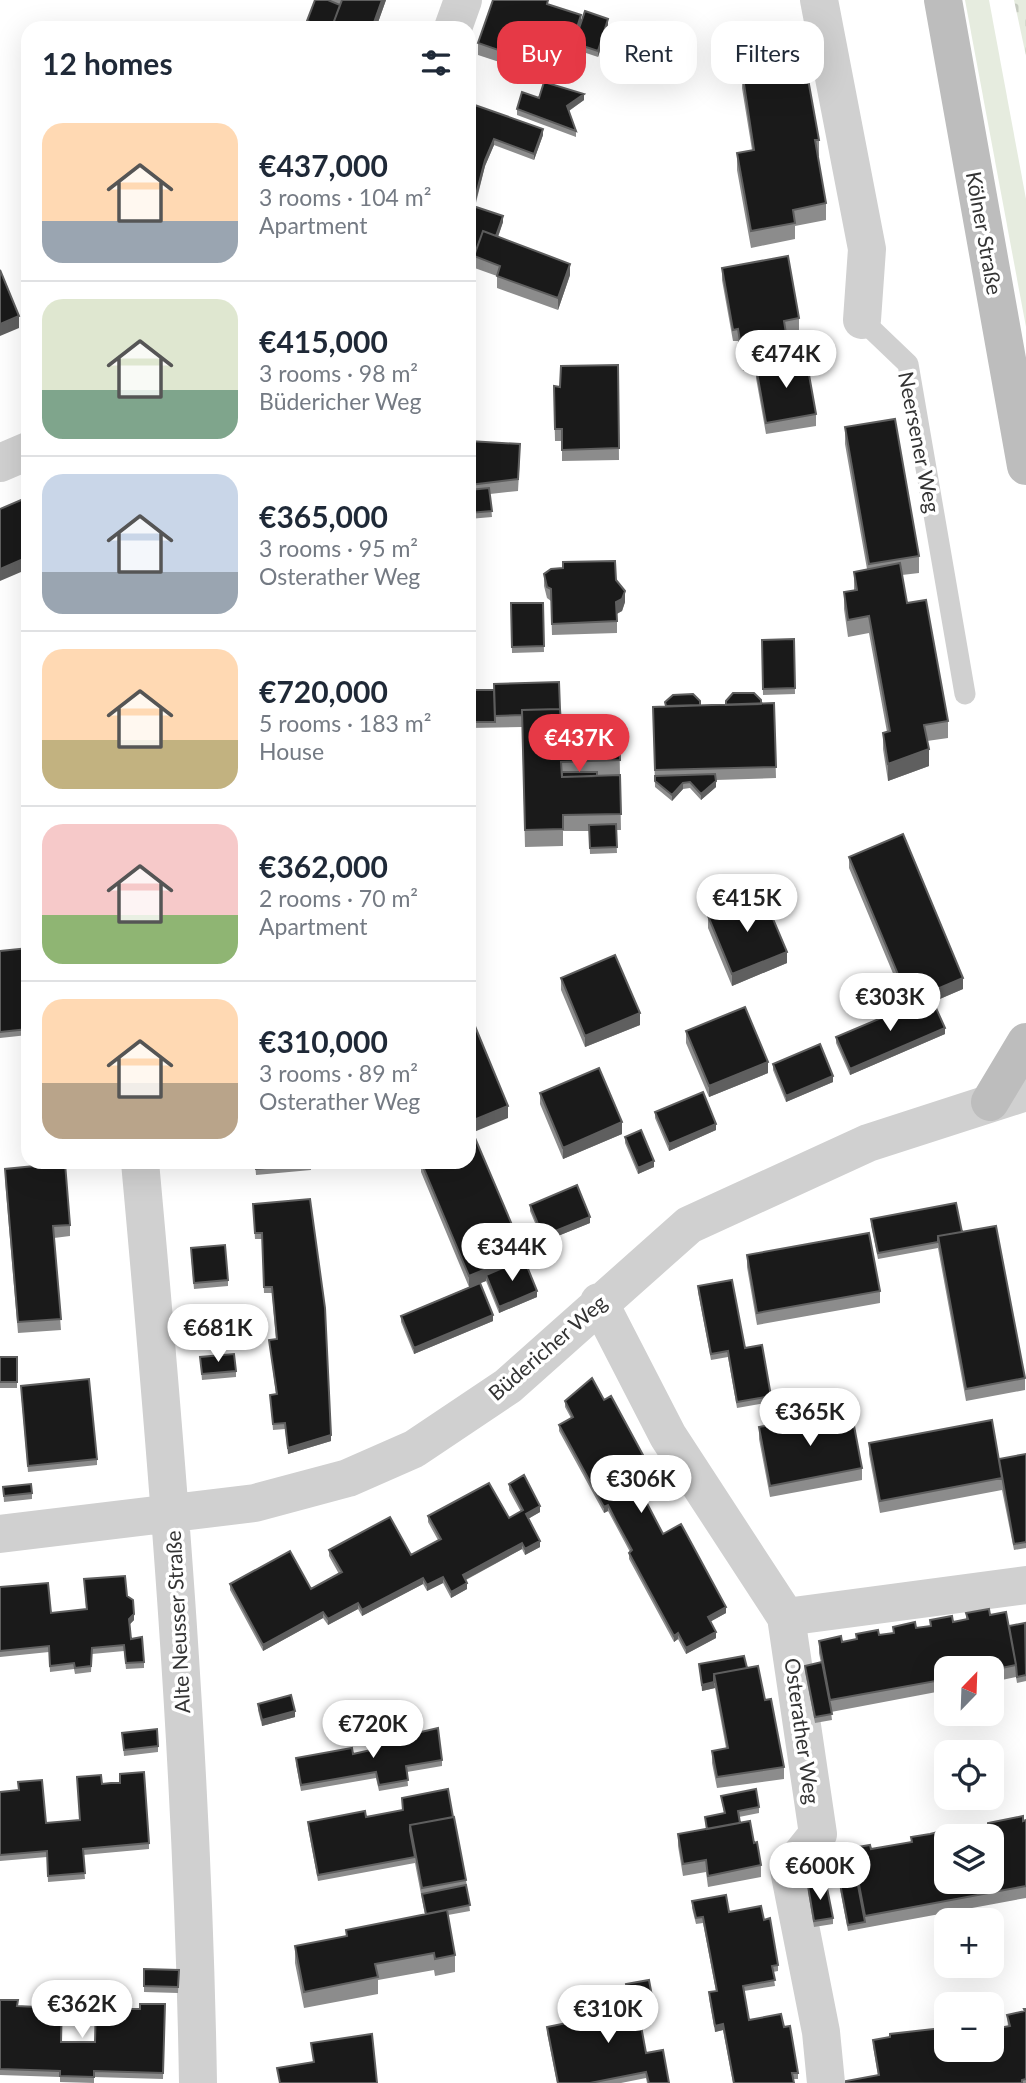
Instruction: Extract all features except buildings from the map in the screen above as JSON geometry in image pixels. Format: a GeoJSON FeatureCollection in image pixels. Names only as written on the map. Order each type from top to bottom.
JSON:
{"type":"FeatureCollection","features":[{"type":"Feature","properties":{"kind":"main road","name":"Kölner Straße"},"geometry":{"type":"LineString","coordinates":[[943,0],[1026,466]]}},
{"type":"Feature","properties":{"kind":"main road"},"geometry":{"type":"LineString","coordinates":[[990,1102],[1026,1042]]}},
{"type":"Feature","properties":{"kind":"street"},"geometry":{"type":"LineString","coordinates":[[456,21],[463,0]]}},
{"type":"Feature","properties":{"kind":"street","name":"Neersener Weg"},"geometry":{"type":"LineString","coordinates":[[819,0],[867,249],[862,320]]}},
{"type":"Feature","properties":{"kind":"street"},"geometry":{"type":"LineString","coordinates":[[0,463],[21,454]]}},
{"type":"Feature","properties":{"kind":"street","name":"Büdericher Weg"},"geometry":{"type":"LineString","coordinates":[[0,1534],[255,1503],[348,1478],[414,1449],[508,1386],[688,1225],[868,1143],[1026,1091]]}},
{"type":"Feature","properties":{"kind":"street","name":"Alte Neusser Straße"},"geometry":{"type":"LineString","coordinates":[[141,1169],[172,1514],[196,1971],[198,2083]]}},
{"type":"Feature","properties":{"kind":"street","name":"Osterather Weg"},"geometry":{"type":"LineString","coordinates":[[599,1302],[668,1436],[786,1617],[818,1834],[789,1870],[821,2032],[826,2083]]}},
{"type":"Feature","properties":{"kind":"street"},"geometry":{"type":"LineString","coordinates":[[786,1617],[1026,1585]]}},
{"type":"Feature","properties":{"kind":"lane","name":"Neersener Weg"},"geometry":{"type":"LineString","coordinates":[[862,320],[908,364],[965,694]]}},
{"type":"Feature","properties":{"kind":"green space"},"geometry":{"type":"Polygon","coordinates":[[[965,0],[989,0],[1026,199],[1026,327],[965,0]]]}},
{"type":"Feature","properties":{"kind":"green space"},"geometry":{"type":"Polygon","coordinates":[[[1014,0],[1026,0],[1026,56],[1014,0]]]}}]}
